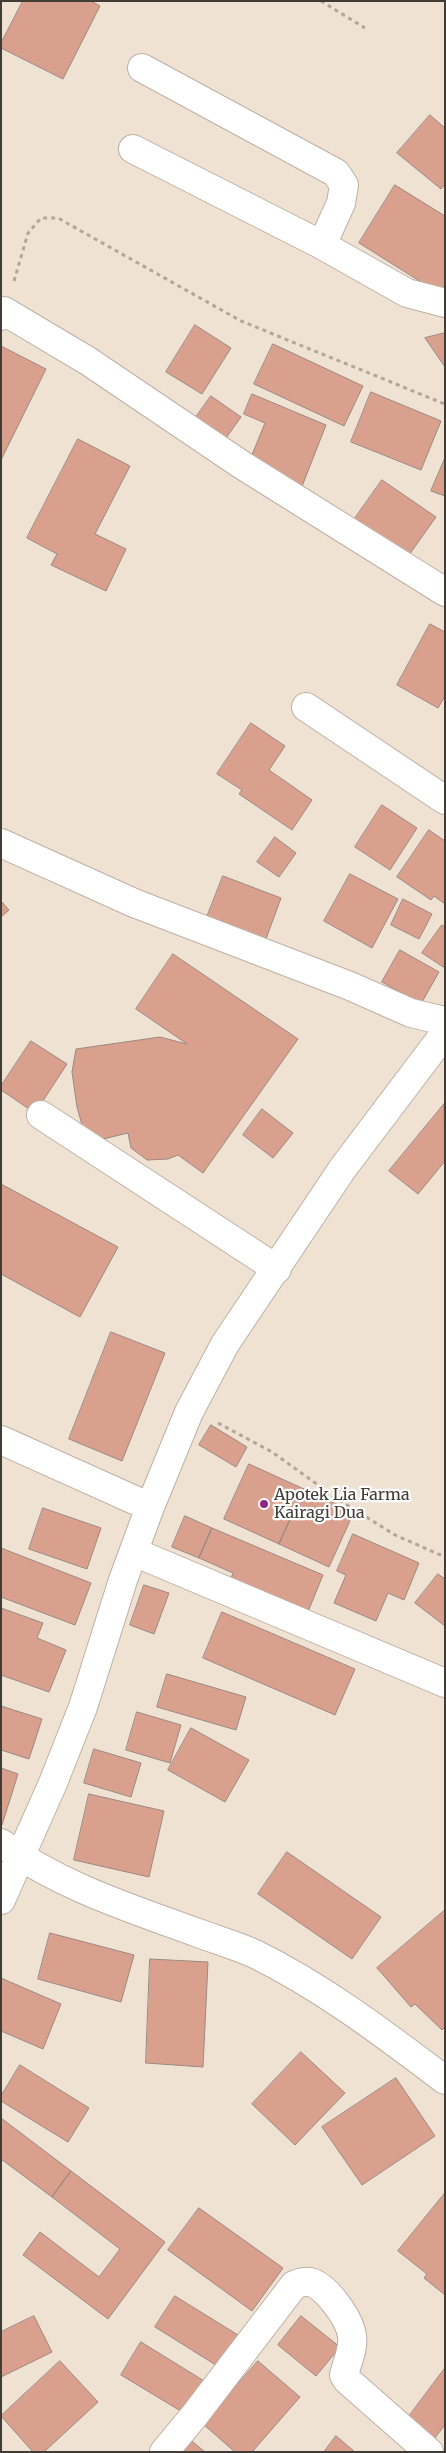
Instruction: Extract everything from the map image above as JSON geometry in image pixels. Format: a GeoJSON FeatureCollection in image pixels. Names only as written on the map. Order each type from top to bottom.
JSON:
{"type":"FeatureCollection","features":[{"type":"Feature","properties":{"kind":"street"},"geometry":{"type":"LineString","coordinates":[[142,68],[336,173],[344,185],[341,203],[322,246]]}},
{"type":"Feature","properties":{"kind":"street"},"geometry":{"type":"LineString","coordinates":[[133,149],[322,246],[407,293],[445,303]]}},
{"type":"Feature","properties":{"kind":"street"},"geometry":{"type":"LineString","coordinates":[[2,313],[88,361],[242,465],[445,592]]}},
{"type":"Feature","properties":{"kind":"street"},"geometry":{"type":"LineString","coordinates":[[306,707],[445,800]]}},
{"type":"Feature","properties":{"kind":"street"},"geometry":{"type":"LineString","coordinates":[[1,843],[134,903],[350,986],[411,1013],[445,1021]]}},
{"type":"Feature","properties":{"kind":"street"},"geometry":{"type":"LineString","coordinates":[[1,1900],[11,1850],[82,1707],[150,1507],[189,1412],[225,1344],[343,1168],[445,1033]]}},
{"type":"Feature","properties":{"kind":"street"},"geometry":{"type":"LineString","coordinates":[[41,1115],[277,1269]]}},
{"type":"Feature","properties":{"kind":"street"},"geometry":{"type":"LineString","coordinates":[[1,1440],[150,1507]]}},
{"type":"Feature","properties":{"kind":"street"},"geometry":{"type":"LineString","coordinates":[[134,1552],[445,1683]]}},
{"type":"Feature","properties":{"kind":"street"},"geometry":{"type":"LineString","coordinates":[[11,1850],[90,1893],[253,1954],[301,1979],[366,2020],[445,2080]]}},
{"type":"Feature","properties":{"kind":"street"},"geometry":{"type":"LineString","coordinates":[[164,2452],[194,2416],[294,2285],[308,2282],[316,2284],[325,2292],[347,2320],[352,2335],[353,2347],[344,2375],[347,2380],[429,2452]]}},
{"type":"Feature","properties":{"kind":"path"},"geometry":{"type":"LineString","coordinates":[[320,1],[365,28]]}},
{"type":"Feature","properties":{"kind":"path"},"geometry":{"type":"LineString","coordinates":[[2,313],[28,233],[40,218],[58,218],[241,322],[445,404]]}},
{"type":"Feature","properties":{"kind":"path"},"geometry":{"type":"LineString","coordinates":[[189,1412],[204,1414],[251,1440],[339,1500],[395,1535],[445,1557]]}},
{"type":"Feature","properties":{"kind":"building"},"geometry":{"type":"Polygon","coordinates":[[[23,1],[91,1],[100,6],[63,79],[1,48],[1,43],[23,1]]]}},
{"type":"Feature","properties":{"kind":"building"},"geometry":{"type":"Polygon","coordinates":[[[430,115],[445,128],[445,184],[441,189],[397,153],[430,115]]]}},
{"type":"Feature","properties":{"kind":"building"},"geometry":{"type":"Polygon","coordinates":[[[395,185],[445,216],[445,297],[359,243],[395,185]]]}},
{"type":"Feature","properties":{"kind":"building"},"geometry":{"type":"Polygon","coordinates":[[[195,325],[231,348],[202,394],[166,372],[195,325]]]}},
{"type":"Feature","properties":{"kind":"building"},"geometry":{"type":"Polygon","coordinates":[[[445,333],[445,367],[425,338],[445,333]]]}},
{"type":"Feature","properties":{"kind":"building"},"geometry":{"type":"Polygon","coordinates":[[[273,344],[363,386],[344,426],[254,384],[273,344]]]}},
{"type":"Feature","properties":{"kind":"building"},"geometry":{"type":"Polygon","coordinates":[[[1,346],[46,369],[1,460],[1,346]]]}},
{"type":"Feature","properties":{"kind":"building"},"geometry":{"type":"Polygon","coordinates":[[[371,392],[441,421],[421,470],[351,442],[371,392]]]}},
{"type":"Feature","properties":{"kind":"building"},"geometry":{"type":"Polygon","coordinates":[[[252,394],[326,425],[301,489],[247,467],[265,423],[244,414],[252,394]]]}},
{"type":"Feature","properties":{"kind":"building"},"geometry":{"type":"Polygon","coordinates":[[[211,396],[241,417],[221,445],[191,424],[211,396]]]}},
{"type":"Feature","properties":{"kind":"building"},"geometry":{"type":"Polygon","coordinates":[[[78,439],[130,466],[95,534],[126,549],[106,591],[51,565],[57,554],[27,538],[78,439]]]}},
{"type":"Feature","properties":{"kind":"building"},"geometry":{"type":"Polygon","coordinates":[[[445,458],[445,496],[431,491],[445,458]]]}},
{"type":"Feature","properties":{"kind":"building"},"geometry":{"type":"Polygon","coordinates":[[[382,480],[436,517],[404,562],[351,524],[382,480]]]}},
{"type":"Feature","properties":{"kind":"building"},"geometry":{"type":"Polygon","coordinates":[[[430,624],[445,632],[445,696],[438,708],[397,685],[430,624]]]}},
{"type":"Feature","properties":{"kind":"building"},"geometry":{"type":"Polygon","coordinates":[[[251,723],[285,746],[269,770],[312,800],[292,830],[239,794],[242,790],[217,774],[251,723]]]}},
{"type":"Feature","properties":{"kind":"building"},"geometry":{"type":"Polygon","coordinates":[[[382,805],[417,828],[390,870],[355,847],[382,805]]]}},
{"type":"Feature","properties":{"kind":"building"},"geometry":{"type":"Polygon","coordinates":[[[429,830],[445,841],[445,904],[434,896],[431,900],[397,877],[429,830]]]}},
{"type":"Feature","properties":{"kind":"building"},"geometry":{"type":"Polygon","coordinates":[[[275,837],[296,853],[279,877],[257,862],[275,837]]]}},
{"type":"Feature","properties":{"kind":"building"},"geometry":{"type":"Polygon","coordinates":[[[350,874],[398,899],[372,948],[324,921],[350,874]]]}},
{"type":"Feature","properties":{"kind":"building"},"geometry":{"type":"Polygon","coordinates":[[[223,876],[281,898],[266,939],[207,917],[223,876]]]}},
{"type":"Feature","properties":{"kind":"building"},"geometry":{"type":"Polygon","coordinates":[[[403,899],[432,914],[419,939],[391,925],[403,899]]]}},
{"type":"Feature","properties":{"kind":"building"},"geometry":{"type":"Polygon","coordinates":[[[1,901],[9,910],[1,917],[1,901]]]}},
{"type":"Feature","properties":{"kind":"building"},"geometry":{"type":"Polygon","coordinates":[[[442,925],[445,927],[445,968],[422,953],[442,925]]]}},
{"type":"Feature","properties":{"kind":"building"},"geometry":{"type":"Polygon","coordinates":[[[400,950],[439,972],[421,1004],[382,982],[400,950]]]}},
{"type":"Feature","properties":{"kind":"building"},"geometry":{"type":"Polygon","coordinates":[[[173,954],[298,1039],[203,1173],[178,1155],[168,1159],[147,1160],[131,1148],[128,1133],[87,1143],[77,1107],[72,1072],[76,1049],[160,1037],[187,1044],[136,1009],[173,954]]]}},
{"type":"Feature","properties":{"kind":"building"},"geometry":{"type":"Polygon","coordinates":[[[31,1041],[67,1064],[35,1113],[1,1090],[1,1086],[31,1041]]]}},
{"type":"Feature","properties":{"kind":"building"},"geometry":{"type":"Polygon","coordinates":[[[444,1104],[445,1161],[418,1194],[389,1171],[444,1104]]]}},
{"type":"Feature","properties":{"kind":"building"},"geometry":{"type":"Polygon","coordinates":[[[262,1109],[293,1133],[273,1158],[243,1135],[262,1109]]]}},
{"type":"Feature","properties":{"kind":"building"},"geometry":{"type":"Polygon","coordinates":[[[1,1184],[118,1247],[80,1317],[1,1274],[1,1184]]]}},
{"type":"Feature","properties":{"kind":"building"},"geometry":{"type":"Polygon","coordinates":[[[111,1332],[165,1353],[122,1461],[69,1439],[111,1332]]]}},
{"type":"Feature","properties":{"kind":"building"},"geometry":{"type":"Polygon","coordinates":[[[211,1425],[247,1447],[236,1467],[199,1445],[211,1425]]]}},
{"type":"Feature","properties":{"kind":"building","name":"Apotek Lia Farma Kairagi Dua"},"geometry":{"type":"Polygon","coordinates":[[[249,1464],[304,1489],[279,1544],[224,1519],[249,1464]]]}},
{"type":"Feature","properties":{"kind":"building"},"geometry":{"type":"Polygon","coordinates":[[[304,1489],[354,1512],[329,1567],[279,1544],[304,1489]]]}},
{"type":"Feature","properties":{"kind":"building"},"geometry":{"type":"Polygon","coordinates":[[[43,1508],[101,1528],[87,1569],[29,1549],[43,1508]]]}},
{"type":"Feature","properties":{"kind":"building"},"geometry":{"type":"Polygon","coordinates":[[[185,1516],[212,1528],[199,1558],[172,1547],[185,1516]]]}},
{"type":"Feature","properties":{"kind":"building"},"geometry":{"type":"Polygon","coordinates":[[[212,1528],[323,1575],[305,1619],[228,1586],[233,1573],[199,1558],[212,1528]]]}},
{"type":"Feature","properties":{"kind":"building"},"geometry":{"type":"Polygon","coordinates":[[[353,1534],[419,1563],[404,1600],[388,1593],[376,1621],[334,1603],[346,1575],[337,1571],[353,1534]]]}},
{"type":"Feature","properties":{"kind":"building"},"geometry":{"type":"Polygon","coordinates":[[[1,1548],[91,1583],[75,1625],[1,1597],[1,1548]]]}},
{"type":"Feature","properties":{"kind":"building"},"geometry":{"type":"Polygon","coordinates":[[[438,1574],[445,1579],[445,1626],[415,1603],[438,1574]]]}},
{"type":"Feature","properties":{"kind":"building"},"geometry":{"type":"Polygon","coordinates":[[[144,1585],[169,1593],[154,1634],[130,1625],[144,1585]]]}},
{"type":"Feature","properties":{"kind":"building"},"geometry":{"type":"Polygon","coordinates":[[[1,1608],[43,1623],[37,1638],[66,1650],[49,1692],[1,1675],[1,1608]]]}},
{"type":"Feature","properties":{"kind":"building"},"geometry":{"type":"Polygon","coordinates":[[[222,1612],[355,1669],[335,1715],[203,1658],[222,1612]]]}},
{"type":"Feature","properties":{"kind":"building"},"geometry":{"type":"Polygon","coordinates":[[[167,1674],[246,1697],[236,1730],[157,1707],[167,1674]]]}},
{"type":"Feature","properties":{"kind":"building"},"geometry":{"type":"Polygon","coordinates":[[[1,1706],[42,1719],[29,1759],[1,1750],[1,1706]]]}},
{"type":"Feature","properties":{"kind":"building"},"geometry":{"type":"Polygon","coordinates":[[[137,1712],[181,1725],[170,1763],[126,1750],[137,1712]]]}},
{"type":"Feature","properties":{"kind":"building"},"geometry":{"type":"Polygon","coordinates":[[[191,1728],[249,1760],[225,1802],[168,1770],[191,1728]]]}},
{"type":"Feature","properties":{"kind":"building"},"geometry":{"type":"Polygon","coordinates":[[[94,1749],[141,1763],[131,1797],[84,1783],[94,1749]]]}},
{"type":"Feature","properties":{"kind":"building"},"geometry":{"type":"Polygon","coordinates":[[[1,1768],[18,1774],[2,1825],[1,1825],[1,1768]]]}},
{"type":"Feature","properties":{"kind":"building"},"geometry":{"type":"Polygon","coordinates":[[[89,1794],[164,1811],[149,1877],[74,1860],[89,1794]]]}},
{"type":"Feature","properties":{"kind":"building"},"geometry":{"type":"Polygon","coordinates":[[[287,1852],[381,1917],[352,1959],[258,1894],[287,1852]]]}},
{"type":"Feature","properties":{"kind":"building"},"geometry":{"type":"Polygon","coordinates":[[[445,1910],[445,2027],[442,2030],[415,2004],[411,2007],[377,1968],[445,1910]]]}},
{"type":"Feature","properties":{"kind":"building"},"geometry":{"type":"Polygon","coordinates":[[[50,1933],[134,1955],[121,2002],[38,1979],[50,1933]]]}},
{"type":"Feature","properties":{"kind":"building"},"geometry":{"type":"Polygon","coordinates":[[[150,1959],[208,1962],[203,2067],[146,2063],[150,1959]]]}},
{"type":"Feature","properties":{"kind":"building"},"geometry":{"type":"Polygon","coordinates":[[[1,1978],[61,2004],[43,2049],[1,2031],[1,1978]]]}},
{"type":"Feature","properties":{"kind":"building"},"geometry":{"type":"Polygon","coordinates":[[[301,2052],[345,2093],[295,2145],[252,2104],[301,2052]]]}},
{"type":"Feature","properties":{"kind":"building"},"geometry":{"type":"Polygon","coordinates":[[[20,2065],[89,2108],[68,2142],[1,2101],[1,2096],[20,2065]]]}},
{"type":"Feature","properties":{"kind":"building"},"geometry":{"type":"Polygon","coordinates":[[[396,2078],[435,2136],[362,2185],[322,2127],[396,2078]]]}},
{"type":"Feature","properties":{"kind":"building"},"geometry":{"type":"Polygon","coordinates":[[[1,2118],[71,2171],[52,2197],[1,2159],[1,2118]]]}},
{"type":"Feature","properties":{"kind":"building"},"geometry":{"type":"Polygon","coordinates":[[[71,2171],[165,2242],[108,2319],[23,2255],[40,2232],[99,2277],[120,2249],[52,2197],[71,2171]]]}},
{"type":"Feature","properties":{"kind":"building"},"geometry":{"type":"Polygon","coordinates":[[[445,2193],[445,2295],[424,2278],[427,2274],[398,2251],[445,2193]]]}},
{"type":"Feature","properties":{"kind":"building"},"geometry":{"type":"Polygon","coordinates":[[[199,2208],[283,2268],[252,2311],[168,2250],[199,2208]]]}},
{"type":"Feature","properties":{"kind":"building"},"geometry":{"type":"Polygon","coordinates":[[[175,2296],[238,2335],[219,2367],[155,2327],[175,2296]]]}},
{"type":"Feature","properties":{"kind":"building"},"geometry":{"type":"Polygon","coordinates":[[[34,2316],[52,2352],[1,2377],[1,2332],[34,2316]]]}},
{"type":"Feature","properties":{"kind":"building"},"geometry":{"type":"Polygon","coordinates":[[[301,2316],[340,2347],[316,2376],[278,2345],[301,2316]]]}},
{"type":"Feature","properties":{"kind":"building"},"geometry":{"type":"Polygon","coordinates":[[[141,2342],[209,2384],[189,2416],[121,2375],[141,2342]]]}},
{"type":"Feature","properties":{"kind":"building"},"geometry":{"type":"Polygon","coordinates":[[[60,2361],[98,2402],[44,2452],[33,2452],[1,2416],[60,2361]]]}},
{"type":"Feature","properties":{"kind":"building"},"geometry":{"type":"Polygon","coordinates":[[[258,2361],[300,2397],[252,2452],[235,2452],[203,2424],[258,2361]]]}},
{"type":"Feature","properties":{"kind":"building"},"geometry":{"type":"Polygon","coordinates":[[[445,2368],[445,2425],[434,2439],[407,2419],[445,2368]]]}},
{"type":"Feature","properties":{"kind":"building"},"geometry":{"type":"Polygon","coordinates":[[[336,2436],[355,2452],[324,2452],[336,2436]]]}},
{"type":"Feature","properties":{"kind":"building"},"geometry":{"type":"Polygon","coordinates":[[[187,2437],[205,2452],[174,2452],[187,2437]]]}},
{"type":"Feature","properties":{"kind":"place","name":"Apotek Lia Farma Kairagi Dua"},"geometry":{"type":"Point","coordinates":[264,1504]}}]}
